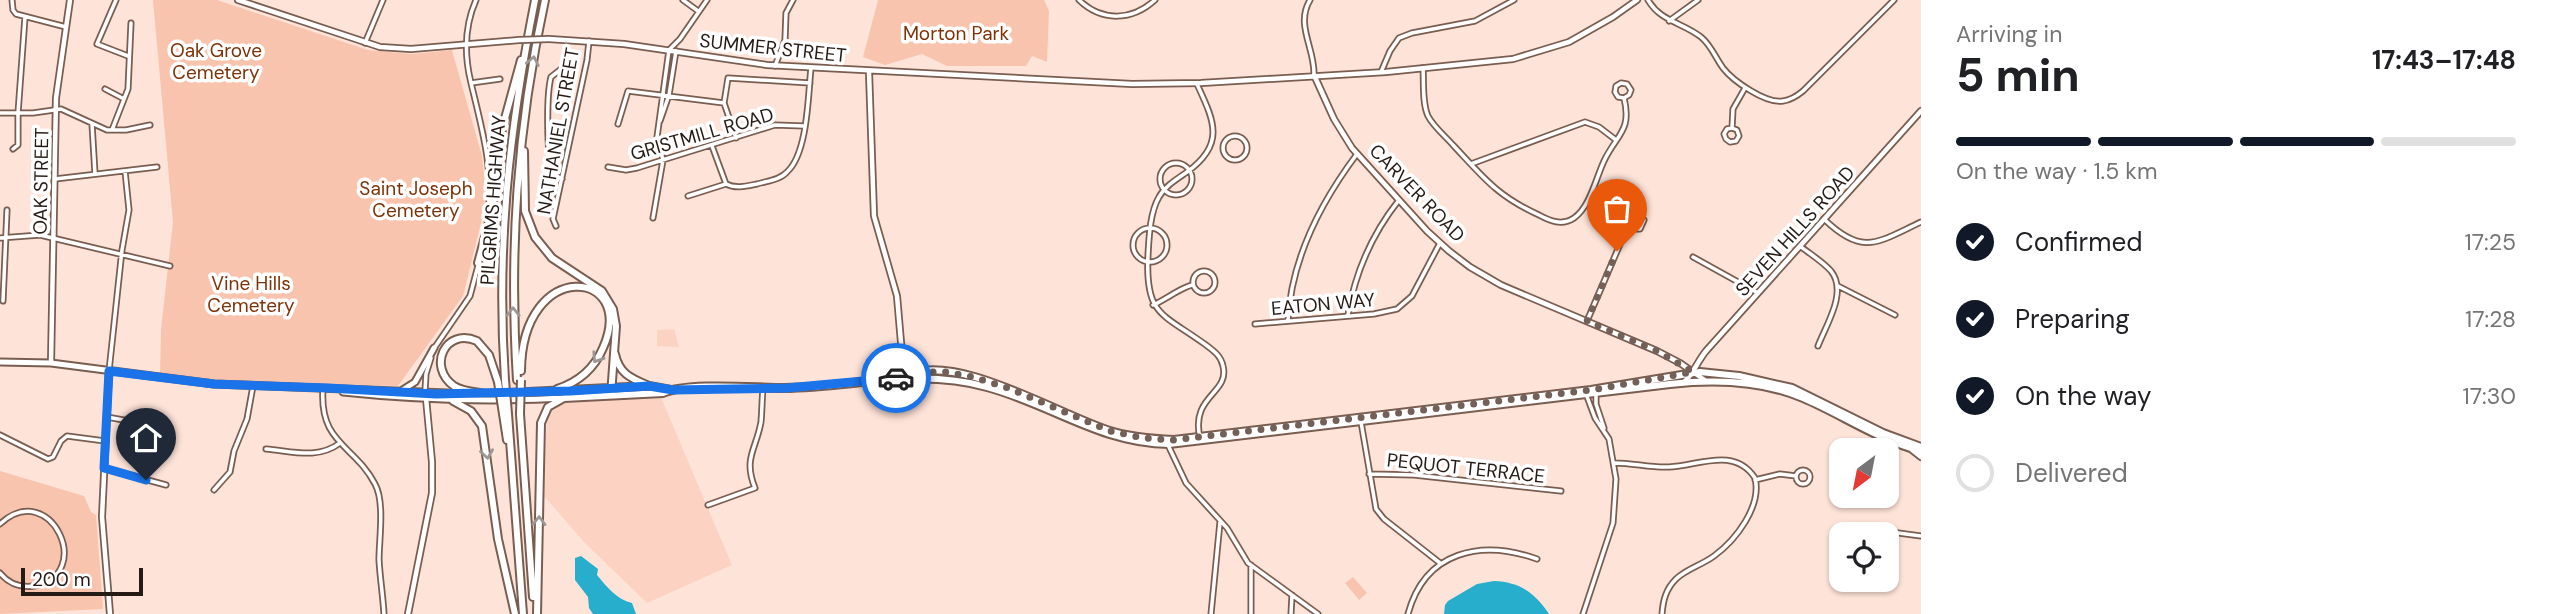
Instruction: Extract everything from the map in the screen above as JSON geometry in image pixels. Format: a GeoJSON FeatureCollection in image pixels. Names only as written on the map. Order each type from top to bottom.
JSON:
{"type":"FeatureCollection","features":[{"type":"Feature","properties":{"kind":"highway","name":"PILGRIMS HIGHWAY"},"geometry":{"type":"LineString","coordinates":[[502,381],[502,238],[510,143],[535,0]]}},
{"type":"Feature","properties":{"kind":"highway","name":"PILGRIMS HIGHWAY"},"geometry":{"type":"LineString","coordinates":[[519,380],[513,320],[514,229],[529,83],[545,0]]}},
{"type":"Feature","properties":{"kind":"highway"},"geometry":{"type":"LineString","coordinates":[[478,263],[492,211],[501,133],[525,49]]}},
{"type":"Feature","properties":{"kind":"highway"},"geometry":{"type":"LineString","coordinates":[[529,83],[523,173],[523,201],[527,221],[546,252],[606,296],[615,315],[612,392]]}},
{"type":"Feature","properties":{"kind":"highway"},"geometry":{"type":"LineString","coordinates":[[536,614],[520,414],[519,380],[524,341],[531,320],[552,293],[566,287],[589,289],[601,298],[609,312],[610,326],[605,344],[594,364],[581,378],[549,392]]}},
{"type":"Feature","properties":{"kind":"highway"},"geometry":{"type":"LineString","coordinates":[[523,614],[510,448],[504,431],[505,414],[502,381],[489,355],[477,341],[459,338],[446,346],[440,365],[447,378],[463,390],[487,394],[549,392],[663,393],[671,390]]}},
{"type":"Feature","properties":{"kind":"highway"},"geometry":{"type":"LineString","coordinates":[[614,347],[617,362],[631,379],[671,390],[794,387],[904,377],[977,384],[1015,396],[1111,436],[1138,442],[1200,440],[1586,393],[1693,372]]}},
{"type":"Feature","properties":{"kind":"highway","name":"CARVER ROAD"},"geometry":{"type":"LineString","coordinates":[[1693,372],[1725,373],[1787,387],[1921,449]]}},
{"type":"Feature","properties":{"kind":"highway","name":"CARVER ROAD"},"geometry":{"type":"LineString","coordinates":[[1596,391],[1706,381],[1744,383],[1783,391],[1814,403],[1886,440],[1908,448],[1921,449]]}},
{"type":"Feature","properties":{"kind":"highway"},"geometry":{"type":"LineString","coordinates":[[536,614],[541,423],[548,407],[564,398],[649,386]]}},
{"type":"Feature","properties":{"kind":"highway"},"geometry":{"type":"LineString","coordinates":[[453,401],[474,414],[484,432],[498,539],[514,614]]}},
{"type":"Feature","properties":{"kind":"main road","name":"OAK STREET"},"geometry":{"type":"LineString","coordinates":[[51,363],[56,111],[58,73],[70,0]]}},
{"type":"Feature","properties":{"kind":"main road","name":"SUMMER STREET"},"geometry":{"type":"LineString","coordinates":[[238,0],[365,43],[411,49],[549,39],[669,50],[775,66],[1132,84],[1197,84],[1381,72],[1513,59],[1549,49],[1587,33],[1637,0]]}},
{"type":"Feature","properties":{"kind":"main road"},"geometry":{"type":"LineString","coordinates":[[869,72],[874,216],[897,296],[904,377]]}},
{"type":"Feature","properties":{"kind":"main road","name":"CARVER ROAD"},"geometry":{"type":"LineString","coordinates":[[1314,75],[1339,128],[1357,154],[1440,243],[1470,267],[1491,279],[1657,351],[1693,372]]}},
{"type":"Feature","properties":{"kind":"main road","name":"SEVEN HILLS ROAD"},"geometry":{"type":"LineString","coordinates":[[1682,383],[1693,372],[1695,364],[1921,111]]}},
{"type":"Feature","properties":{"kind":"main road"},"geometry":{"type":"LineString","coordinates":[[399,392],[415,382],[434,348]]}},
{"type":"Feature","properties":{"kind":"main road"},"geometry":{"type":"LineString","coordinates":[[0,362],[51,363],[214,384],[399,392],[453,401],[564,398]]}},
{"type":"Feature","properties":{"kind":"main road"},"geometry":{"type":"LineString","coordinates":[[109,371],[102,517],[110,614]]}},
{"type":"Feature","properties":{"kind":"main road"},"geometry":{"type":"LineString","coordinates":[[1693,372],[1706,381]]}},
{"type":"Feature","properties":{"kind":"main road"},"geometry":{"type":"LineString","coordinates":[[323,388],[426,396],[487,394]]}},
{"type":"Feature","properties":{"kind":"main road"},"geometry":{"type":"LineString","coordinates":[[408,614],[432,493],[426,396]]}},
{"type":"Feature","properties":{"kind":"main road"},"geometry":{"type":"LineString","coordinates":[[1908,448],[1921,457]]}},
{"type":"Feature","properties":{"kind":"street"},"geometry":{"type":"LineString","coordinates":[[12,0],[13,10],[25,17],[66,27]]}},
{"type":"Feature","properties":{"kind":"street"},"geometry":{"type":"LineString","coordinates":[[116,0],[97,44],[128,56]]}},
{"type":"Feature","properties":{"kind":"street"},"geometry":{"type":"LineString","coordinates":[[365,43],[383,0]]}},
{"type":"Feature","properties":{"kind":"street"},"geometry":{"type":"LineString","coordinates":[[426,396],[426,374],[434,348],[470,296],[489,204],[487,149],[467,64],[466,44],[471,12],[477,0]]}},
{"type":"Feature","properties":{"kind":"street"},"geometry":{"type":"LineString","coordinates":[[683,0],[699,12]]}},
{"type":"Feature","properties":{"kind":"street"},"geometry":{"type":"LineString","coordinates":[[653,218],[663,160],[658,144],[659,123],[669,50],[680,39],[707,0]]}},
{"type":"Feature","properties":{"kind":"street"},"geometry":{"type":"LineString","coordinates":[[775,66],[785,40],[786,13],[793,0]]}},
{"type":"Feature","properties":{"kind":"street"},"geometry":{"type":"LineString","coordinates":[[1079,0],[1097,13],[1113,17],[1134,14],[1155,0]]}},
{"type":"Feature","properties":{"kind":"street"},"geometry":{"type":"LineString","coordinates":[[1310,0],[1304,13],[1303,26],[1313,54],[1314,75]]}},
{"type":"Feature","properties":{"kind":"street"},"geometry":{"type":"LineString","coordinates":[[1381,72],[1399,38],[1475,20],[1514,0]]}},
{"type":"Feature","properties":{"kind":"street"},"geometry":{"type":"LineString","coordinates":[[1648,0],[1654,10],[1670,21],[1702,37],[1724,69],[1745,87],[1774,101],[1794,97],[1894,0]]}},
{"type":"Feature","properties":{"kind":"street"},"geometry":{"type":"LineString","coordinates":[[1670,21],[1698,0]]}},
{"type":"Feature","properties":{"kind":"street"},"geometry":{"type":"LineString","coordinates":[[13,149],[18,145],[25,17]]}},
{"type":"Feature","properties":{"kind":"street"},"geometry":{"type":"LineString","coordinates":[[112,130],[128,89],[131,23]]}},
{"type":"Feature","properties":{"kind":"street","name":"NATHANIEL STREET"},"geometry":{"type":"LineString","coordinates":[[556,226],[553,219],[589,41]]}},
{"type":"Feature","properties":{"kind":"street"},"geometry":{"type":"LineString","coordinates":[[659,123],[669,95],[676,51]]}},
{"type":"Feature","properties":{"kind":"street"},"geometry":{"type":"LineString","coordinates":[[562,179],[552,173],[549,159],[550,82],[553,74],[565,66]]}},
{"type":"Feature","properties":{"kind":"street"},"geometry":{"type":"LineString","coordinates":[[712,146],[726,184],[731,187],[776,179],[788,172],[797,158],[811,68]]}},
{"type":"Feature","properties":{"kind":"street"},"geometry":{"type":"LineString","coordinates":[[1423,68],[1428,117],[1470,164],[1506,199],[1549,220],[1562,222],[1575,218],[1584,208],[1603,163],[1627,120],[1624,98]]}},
{"type":"Feature","properties":{"kind":"street"},"geometry":{"type":"LineString","coordinates":[[736,138],[724,103],[730,77],[810,83]]}},
{"type":"Feature","properties":{"kind":"street"},"geometry":{"type":"LineString","coordinates":[[471,83],[500,79]]}},
{"type":"Feature","properties":{"kind":"street"},"geometry":{"type":"LineString","coordinates":[[1621,83],[1627,83],[1630,88],[1629,96],[1624,98],[1618,97],[1615,92],[1616,86],[1621,83]]}},
{"type":"Feature","properties":{"kind":"street"},"geometry":{"type":"LineString","coordinates":[[1197,84],[1214,122],[1212,143],[1203,158],[1164,190],[1156,204],[1151,228],[1147,288],[1153,304],[1166,318],[1215,352],[1223,365],[1222,382],[1199,413],[1200,440]]}},
{"type":"Feature","properties":{"kind":"street"},"geometry":{"type":"LineString","coordinates":[[1732,128],[1733,108],[1745,87]]}},
{"type":"Feature","properties":{"kind":"street"},"geometry":{"type":"LineString","coordinates":[[104,89],[124,99]]}},
{"type":"Feature","properties":{"kind":"street"},"geometry":{"type":"LineString","coordinates":[[618,124],[628,91],[724,103]]}},
{"type":"Feature","properties":{"kind":"street"},"geometry":{"type":"LineString","coordinates":[[0,113],[61,109],[112,130],[150,125]]}},
{"type":"Feature","properties":{"kind":"street"},"geometry":{"type":"LineString","coordinates":[[1470,164],[1585,122],[1599,127],[1616,140]]}},
{"type":"Feature","properties":{"kind":"street"},"geometry":{"type":"LineString","coordinates":[[92,124],[95,174]]}},
{"type":"Feature","properties":{"kind":"street","name":"GRISTMILL ROAD"},"geometry":{"type":"LineString","coordinates":[[608,167],[626,170],[775,125],[804,126]]}},
{"type":"Feature","properties":{"kind":"street"},"geometry":{"type":"LineString","coordinates":[[1732,128],[1737,130],[1739,136],[1736,141],[1730,142],[1724,135],[1726,130],[1732,128]]}},
{"type":"Feature","properties":{"kind":"street"},"geometry":{"type":"LineString","coordinates":[[1237,136],[1246,143],[1247,151],[1242,157],[1233,159],[1226,154],[1224,145],[1229,138],[1237,136]]}},
{"type":"Feature","properties":{"kind":"street"},"geometry":{"type":"LineString","coordinates":[[1212,143],[1224,145]]}},
{"type":"Feature","properties":{"kind":"street"},"geometry":{"type":"LineString","coordinates":[[1288,321],[1294,281],[1307,239],[1330,194],[1357,154]]}},
{"type":"Feature","properties":{"kind":"street"},"geometry":{"type":"LineString","coordinates":[[1181,163],[1189,170],[1192,184],[1185,193],[1174,195],[1164,190],[1159,177],[1167,165],[1181,163]]}},
{"type":"Feature","properties":{"kind":"street"},"geometry":{"type":"LineString","coordinates":[[55,179],[157,167]]}},
{"type":"Feature","properties":{"kind":"street"},"geometry":{"type":"LineString","coordinates":[[109,371],[129,210],[125,171]]}},
{"type":"Feature","properties":{"kind":"street"},"geometry":{"type":"LineString","coordinates":[[688,196],[726,184]]}},
{"type":"Feature","properties":{"kind":"street"},"geometry":{"type":"LineString","coordinates":[[1348,316],[1364,258],[1387,215],[1399,200]]}},
{"type":"Feature","properties":{"kind":"street"},"geometry":{"type":"LineString","coordinates":[[2,300],[2,238],[7,210]]}},
{"type":"Feature","properties":{"kind":"street"},"geometry":{"type":"LineString","coordinates":[[1587,321],[1627,228],[1631,225],[1631,219],[1640,216],[1644,220],[1640,229],[1634,229],[1631,225]]}},
{"type":"Feature","properties":{"kind":"street"},"geometry":{"type":"LineString","coordinates":[[1824,219],[1846,237],[1868,244],[1879,242],[1921,222]]}},
{"type":"Feature","properties":{"kind":"street"},"geometry":{"type":"LineString","coordinates":[[1151,228],[1159,230],[1165,236],[1168,249],[1160,260],[1148,263],[1136,256],[1133,244],[1139,232],[1151,228]]}},
{"type":"Feature","properties":{"kind":"street"},"geometry":{"type":"LineString","coordinates":[[2,238],[32,235],[54,238],[170,265]]}},
{"type":"Feature","properties":{"kind":"street","name":"EATON WAY"},"geometry":{"type":"LineString","coordinates":[[1255,324],[1390,312],[1406,303],[1416,291],[1440,243]]}},
{"type":"Feature","properties":{"kind":"street"},"geometry":{"type":"LineString","coordinates":[[1800,246],[1836,279],[1836,300],[1818,346]]}},
{"type":"Feature","properties":{"kind":"street"},"geometry":{"type":"LineString","coordinates":[[1693,257],[1758,293]]}},
{"type":"Feature","properties":{"kind":"street"},"geometry":{"type":"LineString","coordinates":[[1200,271],[1208,272],[1214,278],[1213,288],[1207,292],[1200,292],[1193,285],[1194,277],[1200,271]]}},
{"type":"Feature","properties":{"kind":"street"},"geometry":{"type":"LineString","coordinates":[[1153,304],[1193,285]]}},
{"type":"Feature","properties":{"kind":"street"},"geometry":{"type":"LineString","coordinates":[[1837,286],[1895,315]]}},
{"type":"Feature","properties":{"kind":"street"},"geometry":{"type":"LineString","coordinates":[[214,491],[230,472],[234,451],[247,419],[253,386]]}},
{"type":"Feature","properties":{"kind":"street"},"geometry":{"type":"LineString","coordinates":[[323,388],[324,418],[330,432],[368,474],[379,494],[379,563],[384,614]]}},
{"type":"Feature","properties":{"kind":"street"},"geometry":{"type":"LineString","coordinates":[[708,505],[755,488],[749,456],[761,422],[763,388]]}},
{"type":"Feature","properties":{"kind":"street"},"geometry":{"type":"LineString","coordinates":[[1596,391],[1596,404],[1606,434]]}},
{"type":"Feature","properties":{"kind":"street"},"geometry":{"type":"LineString","coordinates":[[1583,614],[1613,523],[1616,488],[1615,463],[1609,439],[1595,418],[1586,393]]}},
{"type":"Feature","properties":{"kind":"street"},"geometry":{"type":"LineString","coordinates":[[106,417],[156,426]]}},
{"type":"Feature","properties":{"kind":"street"},"geometry":{"type":"LineString","coordinates":[[1361,419],[1373,500],[1379,514],[1440,563]]}},
{"type":"Feature","properties":{"kind":"street"},"geometry":{"type":"LineString","coordinates":[[0,435],[48,459],[53,457],[66,436],[105,441]]}},
{"type":"Feature","properties":{"kind":"street"},"geometry":{"type":"LineString","coordinates":[[1168,442],[1189,488],[1227,527],[1242,555],[1251,565],[1318,614]]}},
{"type":"Feature","properties":{"kind":"street"},"geometry":{"type":"LineString","coordinates":[[266,449],[315,454],[326,452],[340,443]]}},
{"type":"Feature","properties":{"kind":"street"},"geometry":{"type":"LineString","coordinates":[[1615,463],[1672,467],[1705,460],[1725,460],[1745,467],[1755,480],[1754,500],[1742,525],[1721,551],[1674,582],[1665,596],[1662,614]]}},
{"type":"Feature","properties":{"kind":"street"},"geometry":{"type":"LineString","coordinates":[[104,468],[166,485]]}},
{"type":"Feature","properties":{"kind":"street","name":"PEQUOT TERRACE"},"geometry":{"type":"LineString","coordinates":[[1369,474],[1414,475],[1560,491]]}},
{"type":"Feature","properties":{"kind":"street"},"geometry":{"type":"LineString","coordinates":[[1755,480],[1780,474],[1796,475]]}},
{"type":"Feature","properties":{"kind":"street"},"geometry":{"type":"LineString","coordinates":[[0,573],[15,585],[36,586],[53,577],[63,562],[64,555],[61,533],[57,526],[45,517],[30,512],[1,522]]}},
{"type":"Feature","properties":{"kind":"street"},"geometry":{"type":"LineString","coordinates":[[1211,614],[1220,520]]}},
{"type":"Feature","properties":{"kind":"street"},"geometry":{"type":"LineString","coordinates":[[1899,533],[1921,536]]}},
{"type":"Feature","properties":{"kind":"street"},"geometry":{"type":"LineString","coordinates":[[1408,614],[1418,589],[1440,563],[1488,549],[1509,550],[1537,559]]}},
{"type":"Feature","properties":{"kind":"street"},"geometry":{"type":"LineString","coordinates":[[1251,565],[1251,614]]}},
{"type":"Feature","properties":{"kind":"street"},"geometry":{"type":"LineString","coordinates":[[1291,614],[1292,595]]}},
{"type":"Feature","properties":{"kind":"shaded area"},"geometry":{"type":"Polygon","coordinates":[[[674,329],[679,347],[657,346],[657,330],[674,329]]]}},
{"type":"Feature","properties":{"kind":"shaded area"},"geometry":{"type":"Polygon","coordinates":[[[660,395],[732,565],[647,603],[584,542],[545,497],[546,438],[548,410],[563,402],[660,395]]]}},
{"type":"Feature","properties":{"kind":"green space"},"geometry":{"type":"Polygon","coordinates":[[[153,0],[217,0],[368,50],[412,54],[452,50],[482,156],[486,193],[482,219],[463,296],[398,386],[219,381],[160,375],[161,330],[173,222],[153,0]]]}},
{"type":"Feature","properties":{"kind":"green space","name":"Morton Park"},"geometry":{"type":"Polygon","coordinates":[[[878,0],[1044,0],[1049,11],[1047,62],[1032,56],[1026,66],[947,66],[922,54],[885,65],[863,57],[878,0]]]}},
{"type":"Feature","properties":{"kind":"green space"},"geometry":{"type":"Polygon","coordinates":[[[0,471],[84,496],[91,512],[96,515],[103,609],[0,614],[0,471]]]}},
{"type":"Feature","properties":{"kind":"green space"},"geometry":{"type":"Polygon","coordinates":[[[1353,577],[1367,593],[1359,600],[1345,583],[1353,577]]]}},
{"type":"Feature","properties":{"kind":"water"},"geometry":{"type":"Polygon","coordinates":[[[581,556],[598,569],[597,575],[612,592],[632,603],[636,614],[593,614],[589,608],[588,597],[575,580],[575,558],[581,556]]]}},
{"type":"Feature","properties":{"kind":"water"},"geometry":{"type":"Polygon","coordinates":[[[1494,581],[1526,590],[1549,614],[1444,614],[1448,601],[1477,584],[1494,581]]]}},
{"type":"Feature","properties":{"kind":"way so far"},"geometry":{"type":"LineString","coordinates":[[896,378],[913,372],[947,372],[973,377],[1008,388],[1110,431],[1143,438],[1174,440],[1591,390],[1693,372],[1657,351],[1587,321],[1617,251]]}},
{"type":"Feature","properties":{"kind":"route"},"geometry":{"type":"LineString","coordinates":[[146,480],[104,468],[109,371],[214,384],[455,395],[649,386],[662,386],[671,390],[787,388],[896,378]]}},
{"type":"Feature","properties":{"kind":"park label","name":"Oak Grove Cemetery"},"geometry":{"type":"Point","coordinates":[216,61]}},
{"type":"Feature","properties":{"kind":"park label","name":"Saint Joseph Cemetery"},"geometry":{"type":"Point","coordinates":[416,199]}},
{"type":"Feature","properties":{"kind":"park label","name":"Vine Hills Cemetery"},"geometry":{"type":"Point","coordinates":[251,294]}}]}
